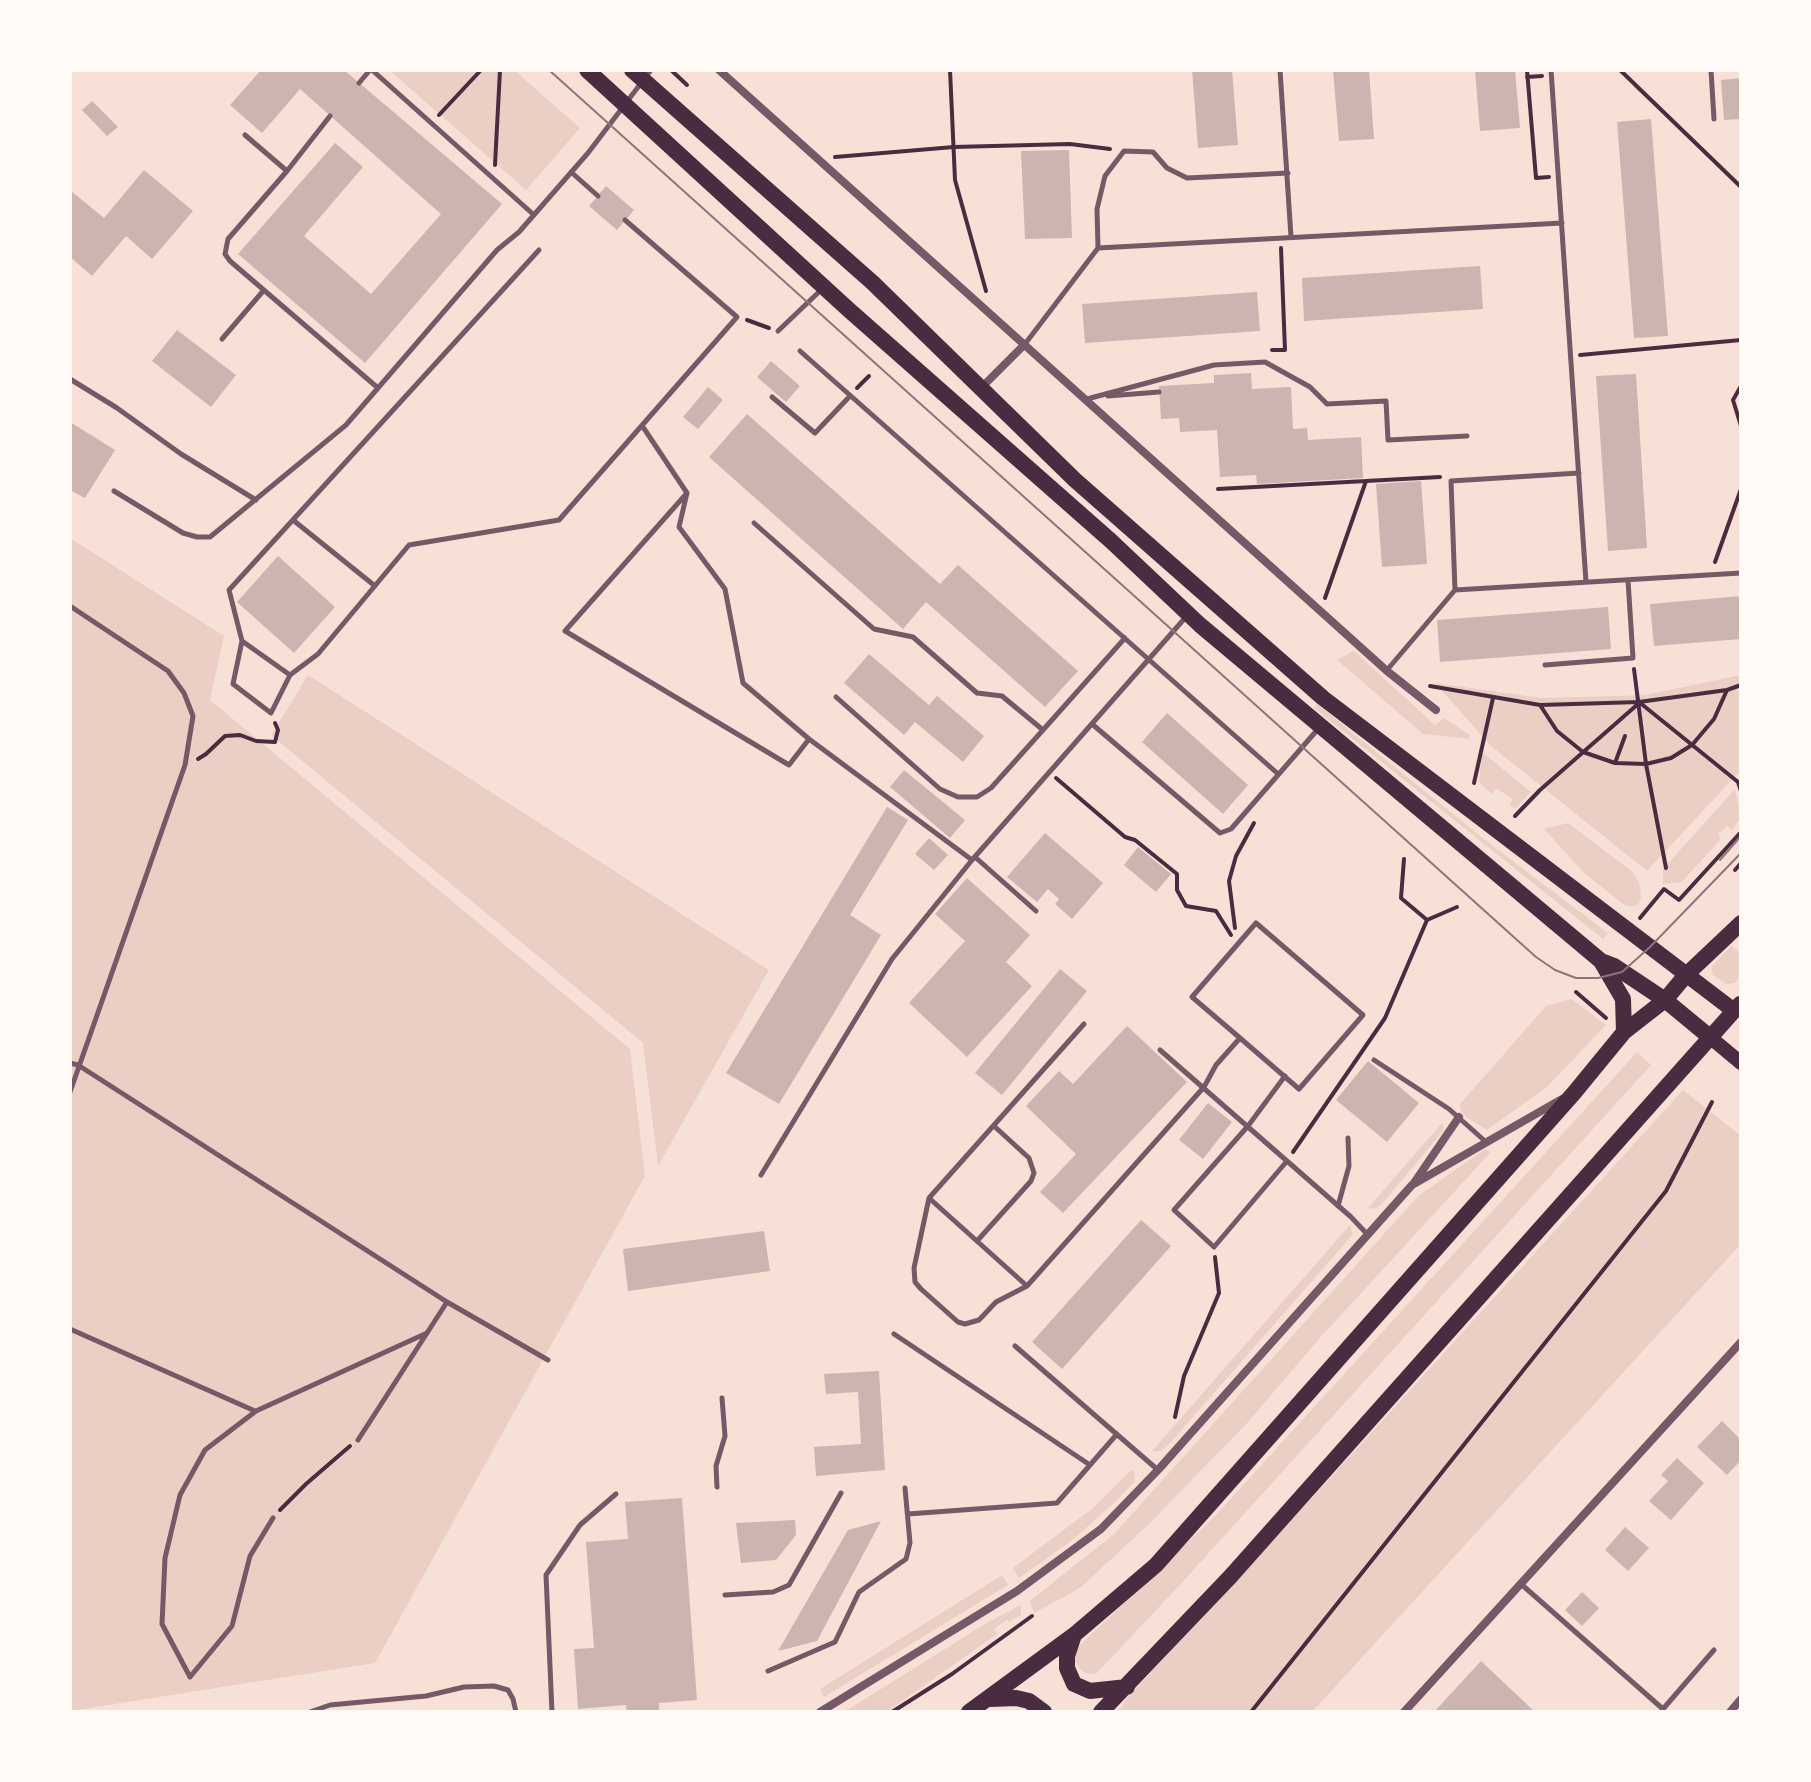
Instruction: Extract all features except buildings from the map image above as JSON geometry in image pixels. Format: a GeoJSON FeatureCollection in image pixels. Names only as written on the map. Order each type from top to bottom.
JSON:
{"type":"FeatureCollection","features":[{"type":"Feature","properties":{"kind":"main road"},"geometry":{"type":"LineString","coordinates":[[587,70],[626,103],[705,180],[1189,614],[1601,961],[1614,966],[1665,1000],[1741,1063]]}},
{"type":"Feature","properties":{"kind":"main road"},"geometry":{"type":"LineString","coordinates":[[642,73],[873,283],[1075,480],[1323,698],[1686,975],[1738,1010],[1230,1577],[1101,1712]]}},
{"type":"Feature","properties":{"kind":"main road"},"geometry":{"type":"LineString","coordinates":[[1189,614],[1211,600]]}},
{"type":"Feature","properties":{"kind":"main road"},"geometry":{"type":"LineString","coordinates":[[969,1712],[1074,1635],[1156,1565],[1574,1093],[1624,1032],[1665,1000],[1686,975],[1741,923]]}},
{"type":"Feature","properties":{"kind":"main road"},"geometry":{"type":"LineString","coordinates":[[1601,961],[1623,999],[1624,1032]]}},
{"type":"Feature","properties":{"kind":"main road"},"geometry":{"type":"LineString","coordinates":[[1074,1635],[1067,1656],[1067,1668],[1074,1684],[1090,1691],[1127,1687]]}},
{"type":"Feature","properties":{"kind":"main road"},"geometry":{"type":"LineString","coordinates":[[989,1699],[1029,1701],[1044,1712]]}},
{"type":"Feature","properties":{"kind":"street"},"geometry":{"type":"LineString","coordinates":[[719,70],[1025,344],[1091,398],[1387,671],[1436,710]]}},
{"type":"Feature","properties":{"kind":"street"},"geometry":{"type":"LineString","coordinates":[[979,389],[1025,344]]}},
{"type":"Feature","properties":{"kind":"street"},"geometry":{"type":"LineString","coordinates":[[1412,1185],[1574,1093]]}},
{"type":"Feature","properties":{"kind":"street"},"geometry":{"type":"LineString","coordinates":[[820,1712],[1017,1591],[1101,1529],[1369,1236],[1412,1185],[1459,1117]]}},
{"type":"Feature","properties":{"kind":"street"},"geometry":{"type":"LineString","coordinates":[[1404,1712],[1741,1342]]}},
{"type":"Feature","properties":{"kind":"street"},"geometry":{"type":"LineString","coordinates":[[1730,1712],[1741,1699]]}},
{"type":"Feature","properties":{"kind":"lane"},"geometry":{"type":"LineString","coordinates":[[359,83],[371,70],[534,215]]}},
{"type":"Feature","properties":{"kind":"lane"},"geometry":{"type":"LineString","coordinates":[[1280,70],[1291,237]]}},
{"type":"Feature","properties":{"kind":"lane"},"geometry":{"type":"LineString","coordinates":[[1551,70],[1586,582]]}},
{"type":"Feature","properties":{"kind":"lane"},"geometry":{"type":"LineString","coordinates":[[1711,70],[1714,119]]}},
{"type":"Feature","properties":{"kind":"lane"},"geometry":{"type":"LineString","coordinates":[[114,491],[183,533],[210,537],[220,530],[346,425],[497,250],[534,215],[571,172],[626,103],[642,73]]}},
{"type":"Feature","properties":{"kind":"lane"},"geometry":{"type":"LineString","coordinates":[[330,116],[225,246],[225,254],[378,388]]}},
{"type":"Feature","properties":{"kind":"lane"},"geometry":{"type":"LineString","coordinates":[[245,135],[287,171]]}},
{"type":"Feature","properties":{"kind":"lane"},"geometry":{"type":"LineString","coordinates":[[1025,344],[1098,248],[1097,209],[1105,176],[1124,151],[1153,152],[1167,168],[1187,178],[1288,173]]}},
{"type":"Feature","properties":{"kind":"lane"},"geometry":{"type":"LineString","coordinates":[[571,172],[598,196]]}},
{"type":"Feature","properties":{"kind":"lane"},"geometry":{"type":"LineString","coordinates":[[539,250],[229,590],[242,641],[233,684],[271,713],[290,675],[318,654],[409,545],[559,520],[737,317],[625,220]]}},
{"type":"Feature","properties":{"kind":"lane"},"geometry":{"type":"LineString","coordinates":[[1098,248],[1562,223]]}},
{"type":"Feature","properties":{"kind":"lane"},"geometry":{"type":"LineString","coordinates":[[778,331],[824,287]]}},
{"type":"Feature","properties":{"kind":"lane"},"geometry":{"type":"LineString","coordinates":[[222,339],[264,290]]}},
{"type":"Feature","properties":{"kind":"lane"},"geometry":{"type":"LineString","coordinates":[[800,351],[1277,773]]}},
{"type":"Feature","properties":{"kind":"lane"},"geometry":{"type":"LineString","coordinates":[[1091,398],[1214,365],[1265,362],[1310,387],[1327,404],[1386,401],[1388,440],[1467,436]]}},
{"type":"Feature","properties":{"kind":"lane"},"geometry":{"type":"LineString","coordinates":[[70,379],[256,500]]}},
{"type":"Feature","properties":{"kind":"lane"},"geometry":{"type":"LineString","coordinates":[[1091,398],[1159,392]]}},
{"type":"Feature","properties":{"kind":"lane"},"geometry":{"type":"LineString","coordinates":[[772,397],[815,433],[850,396]]}},
{"type":"Feature","properties":{"kind":"lane"},"geometry":{"type":"LineString","coordinates":[[643,426],[687,493],[679,527],[725,589],[743,683],[809,739],[974,858],[1036,911]]}},
{"type":"Feature","properties":{"kind":"lane"},"geometry":{"type":"LineString","coordinates":[[1387,671],[1455,590],[1451,481],[1579,473]]}},
{"type":"Feature","properties":{"kind":"lane"},"geometry":{"type":"LineString","coordinates":[[687,493],[565,631],[789,765],[809,739]]}},
{"type":"Feature","properties":{"kind":"lane"},"geometry":{"type":"LineString","coordinates":[[293,520],[375,586]]}},
{"type":"Feature","properties":{"kind":"lane"},"geometry":{"type":"LineString","coordinates":[[754,523],[874,629],[913,637],[977,693],[1002,696],[1043,730]]}},
{"type":"Feature","properties":{"kind":"lane"},"geometry":{"type":"LineString","coordinates":[[1455,590],[1741,573]]}},
{"type":"Feature","properties":{"kind":"lane"},"geometry":{"type":"LineString","coordinates":[[1545,665],[1633,658],[1628,580]]}},
{"type":"Feature","properties":{"kind":"lane"},"geometry":{"type":"LineString","coordinates":[[70,606],[168,671],[184,693],[193,716],[185,765],[70,1092]]}},
{"type":"Feature","properties":{"kind":"lane"},"geometry":{"type":"LineString","coordinates":[[761,1175],[892,959],[974,858],[1189,614]]}},
{"type":"Feature","properties":{"kind":"lane"},"geometry":{"type":"LineString","coordinates":[[836,697],[940,789],[958,797],[977,797],[991,788],[1125,638]]}},
{"type":"Feature","properties":{"kind":"lane"},"geometry":{"type":"LineString","coordinates":[[242,641],[290,675]]}},
{"type":"Feature","properties":{"kind":"lane"},"geometry":{"type":"LineString","coordinates":[[1092,724],[1220,833],[1231,829],[1321,725]]}},
{"type":"Feature","properties":{"kind":"lane"},"geometry":{"type":"LineString","coordinates":[[1256,923],[1363,1015],[1299,1089],[1192,997],[1237,945],[1256,923]]}},
{"type":"Feature","properties":{"kind":"lane"},"geometry":{"type":"LineString","coordinates":[[1084,1024],[929,1198],[913,1276],[921,1289],[958,1322],[973,1324],[996,1302],[1027,1286],[1204,1087],[1216,1065],[1240,1038]]}},
{"type":"Feature","properties":{"kind":"lane"},"geometry":{"type":"LineString","coordinates":[[1160,1050],[1369,1236]]}},
{"type":"Feature","properties":{"kind":"lane"},"geometry":{"type":"LineString","coordinates":[[1374,1060],[1459,1117],[1487,1142]]}},
{"type":"Feature","properties":{"kind":"lane"},"geometry":{"type":"LineString","coordinates":[[70,1063],[78,1065],[447,1302],[548,1360]]}},
{"type":"Feature","properties":{"kind":"lane"},"geometry":{"type":"LineString","coordinates":[[1285,1076],[1248,1126],[1174,1210],[1214,1247],[1287,1161]]}},
{"type":"Feature","properties":{"kind":"lane"},"geometry":{"type":"LineString","coordinates":[[977,1241],[1031,1181],[1034,1173],[1029,1158],[994,1126]]}},
{"type":"Feature","properties":{"kind":"lane"},"geometry":{"type":"LineString","coordinates":[[1338,1206],[1349,1166],[1348,1138]]}},
{"type":"Feature","properties":{"kind":"lane"},"geometry":{"type":"LineString","coordinates":[[929,1198],[1027,1286]]}},
{"type":"Feature","properties":{"kind":"lane"},"geometry":{"type":"LineString","coordinates":[[358,1440],[447,1302]]}},
{"type":"Feature","properties":{"kind":"lane"},"geometry":{"type":"LineString","coordinates":[[70,1329],[256,1411]]}},
{"type":"Feature","properties":{"kind":"lane"},"geometry":{"type":"LineString","coordinates":[[273,1518],[250,1556],[232,1626],[190,1677],[162,1624],[165,1558],[180,1495],[205,1450],[256,1411],[427,1333]]}},
{"type":"Feature","properties":{"kind":"lane"},"geometry":{"type":"LineString","coordinates":[[894,1334],[1090,1465]]}},
{"type":"Feature","properties":{"kind":"lane"},"geometry":{"type":"LineString","coordinates":[[1015,1346],[1158,1470]]}},
{"type":"Feature","properties":{"kind":"lane"},"geometry":{"type":"LineString","coordinates":[[717,1487],[716,1466],[725,1436],[722,1398]]}},
{"type":"Feature","properties":{"kind":"lane"},"geometry":{"type":"LineString","coordinates":[[908,1514],[1057,1503],[1117,1434]]}},
{"type":"Feature","properties":{"kind":"lane"},"geometry":{"type":"LineString","coordinates":[[768,1671],[835,1642],[859,1592],[906,1559],[910,1543],[905,1488]]}},
{"type":"Feature","properties":{"kind":"lane"},"geometry":{"type":"LineString","coordinates":[[725,1595],[773,1592],[789,1585],[841,1493]]}},
{"type":"Feature","properties":{"kind":"lane"},"geometry":{"type":"LineString","coordinates":[[552,1712],[546,1575],[580,1525],[616,1494]]}},
{"type":"Feature","properties":{"kind":"lane"},"geometry":{"type":"LineString","coordinates":[[1521,1583],[1663,1709],[1714,1650]]}},
{"type":"Feature","properties":{"kind":"lane"},"geometry":{"type":"LineString","coordinates":[[310,1712],[330,1705],[426,1696],[464,1687],[494,1686],[508,1690],[516,1712]]}},
{"type":"Feature","properties":{"kind":"path"},"geometry":{"type":"LineString","coordinates":[[431,123],[481,70]]}},
{"type":"Feature","properties":{"kind":"path"},"geometry":{"type":"LineString","coordinates":[[494,180],[500,70]]}},
{"type":"Feature","properties":{"kind":"path"},"geometry":{"type":"LineString","coordinates":[[671,70],[687,85]]}},
{"type":"Feature","properties":{"kind":"path"},"geometry":{"type":"LineString","coordinates":[[950,70],[955,180],[988,301]]}},
{"type":"Feature","properties":{"kind":"path"},"geometry":{"type":"LineString","coordinates":[[1527,70],[1536,178]]}},
{"type":"Feature","properties":{"kind":"path"},"geometry":{"type":"LineString","coordinates":[[1620,70],[1741,187]]}},
{"type":"Feature","properties":{"kind":"path"},"geometry":{"type":"LineString","coordinates":[[828,157],[954,147],[1070,144],[1124,151]]}},
{"type":"Feature","properties":{"kind":"path"},"geometry":{"type":"LineString","coordinates":[[1258,351],[1285,350],[1280,238]]}},
{"type":"Feature","properties":{"kind":"path"},"geometry":{"type":"LineString","coordinates":[[737,317],[778,331]]}},
{"type":"Feature","properties":{"kind":"path"},"geometry":{"type":"LineString","coordinates":[[1571,356],[1741,340]]}},
{"type":"Feature","properties":{"kind":"path"},"geometry":{"type":"LineString","coordinates":[[1741,386],[1733,400],[1741,426]]}},
{"type":"Feature","properties":{"kind":"path"},"geometry":{"type":"LineString","coordinates":[[1218,489],[1439,477],[1451,481]]}},
{"type":"Feature","properties":{"kind":"path"},"geometry":{"type":"LineString","coordinates":[[1325,598],[1366,481]]}},
{"type":"Feature","properties":{"kind":"path"},"geometry":{"type":"LineString","coordinates":[[1711,575],[1741,489]]}},
{"type":"Feature","properties":{"kind":"path"},"geometry":{"type":"LineString","coordinates":[[1633,658],[1646,764],[1666,868]]}},
{"type":"Feature","properties":{"kind":"path"},"geometry":{"type":"LineString","coordinates":[[1430,686],[1540,705],[1639,702],[1727,690],[1741,685]]}},
{"type":"Feature","properties":{"kind":"path"},"geometry":{"type":"LineString","coordinates":[[1540,705],[1557,731],[1583,752],[1615,763],[1646,764],[1671,758],[1692,745],[1714,719],[1727,690]]}},
{"type":"Feature","properties":{"kind":"path"},"geometry":{"type":"LineString","coordinates":[[1474,783],[1493,698]]}},
{"type":"Feature","properties":{"kind":"path"},"geometry":{"type":"LineString","coordinates":[[1639,702],[1738,782],[1741,791]]}},
{"type":"Feature","properties":{"kind":"path"},"geometry":{"type":"LineString","coordinates":[[1515,816],[1639,702]]}},
{"type":"Feature","properties":{"kind":"path"},"geometry":{"type":"LineString","coordinates":[[185,765],[206,754],[225,736],[240,735],[256,741],[275,742],[278,730],[271,713]]}},
{"type":"Feature","properties":{"kind":"path"},"geometry":{"type":"LineString","coordinates":[[1615,763],[1625,736]]}},
{"type":"Feature","properties":{"kind":"path"},"geometry":{"type":"LineString","coordinates":[[1049,772],[1125,837],[1135,840],[1177,874],[1177,890],[1186,906],[1216,911],[1237,945]]}},
{"type":"Feature","properties":{"kind":"path"},"geometry":{"type":"LineString","coordinates":[[1237,945],[1229,881],[1236,856],[1257,818]]}},
{"type":"Feature","properties":{"kind":"path"},"geometry":{"type":"LineString","coordinates":[[1638,920],[1664,889],[1679,900],[1741,832]]}},
{"type":"Feature","properties":{"kind":"path"},"geometry":{"type":"LineString","coordinates":[[1735,870],[1741,863]]}},
{"type":"Feature","properties":{"kind":"path"},"geometry":{"type":"LineString","coordinates":[[1427,920],[1457,907]]}},
{"type":"Feature","properties":{"kind":"path"},"geometry":{"type":"LineString","coordinates":[[1576,992],[1606,1018]]}},
{"type":"Feature","properties":{"kind":"path"},"geometry":{"type":"LineString","coordinates":[[1251,1712],[1666,1191],[1712,1102]]}},
{"type":"Feature","properties":{"kind":"path"},"geometry":{"type":"LineString","coordinates":[[1175,1417],[1184,1376],[1219,1293],[1214,1247]]}},
{"type":"Feature","properties":{"kind":"path"},"geometry":{"type":"LineString","coordinates":[[273,1518],[306,1484],[358,1440]]}},
{"type":"Feature","properties":{"kind":"path"},"geometry":{"type":"LineString","coordinates":[[892,1712],[952,1674],[1032,1616]]}},
{"type":"Feature","properties":{"kind":"shaded area"},"geometry":{"type":"Polygon","coordinates":[[[389,70],[514,70],[580,128],[526,190],[389,70]]]}},
{"type":"Feature","properties":{"kind":"shaded area"},"geometry":{"type":"Polygon","coordinates":[[[70,538],[224,636],[210,700],[630,1049],[645,1176],[375,1663],[70,1711],[70,538]]]}},
{"type":"Feature","properties":{"kind":"shaded area"},"geometry":{"type":"Polygon","coordinates":[[[1354,651],[1435,725],[1444,718],[1470,735],[1469,739],[1423,734],[1337,660],[1354,651]]]}},
{"type":"Feature","properties":{"kind":"shaded area"},"geometry":{"type":"Polygon","coordinates":[[[308,675],[769,970],[658,1166],[643,1043],[271,735],[308,675]]]}},
{"type":"Feature","properties":{"kind":"shaded area"},"geometry":{"type":"Polygon","coordinates":[[[1741,675],[1741,770],[1647,871],[1491,746],[1435,683],[1541,698],[1645,695],[1741,675]]]}},
{"type":"Feature","properties":{"kind":"shaded area"},"geometry":{"type":"Polygon","coordinates":[[[1317,704],[1489,843],[1608,933],[1603,939],[1314,708],[1317,704]]]}},
{"type":"Feature","properties":{"kind":"shaded area"},"geometry":{"type":"Polygon","coordinates":[[[1482,752],[1531,792],[1515,809],[1510,805],[1512,799],[1496,788],[1492,794],[1479,782],[1482,752]]]}},
{"type":"Feature","properties":{"kind":"shaded area"},"geometry":{"type":"Polygon","coordinates":[[[1735,789],[1741,817],[1732,830],[1727,826],[1718,834],[1721,839],[1682,882],[1663,884],[1663,869],[1735,789]]]}},
{"type":"Feature","properties":{"kind":"shaded area"},"geometry":{"type":"Polygon","coordinates":[[[1568,823],[1634,873],[1640,886],[1638,905],[1623,904],[1584,873],[1544,829],[1568,823]]]}},
{"type":"Feature","properties":{"kind":"shaded area"},"geometry":{"type":"Polygon","coordinates":[[[1731,946],[1741,954],[1741,974],[1735,983],[1726,984],[1713,975],[1711,967],[1731,946]]]}},
{"type":"Feature","properties":{"kind":"shaded area"},"geometry":{"type":"Polygon","coordinates":[[[1572,999],[1606,1025],[1547,1087],[1487,1130],[1466,1117],[1460,1104],[1546,1006],[1572,999]]]}},
{"type":"Feature","properties":{"kind":"shaded area"},"geometry":{"type":"Polygon","coordinates":[[[1637,1052],[1651,1065],[1096,1674],[1080,1669],[1075,1661],[1076,1649],[1215,1516],[1637,1052]]]}},
{"type":"Feature","properties":{"kind":"shaded area"},"geometry":{"type":"Polygon","coordinates":[[[1683,1090],[1741,1136],[1741,1244],[1312,1712],[1118,1712],[1127,1698],[1683,1090]]]}},
{"type":"Feature","properties":{"kind":"shaded area"},"geometry":{"type":"Polygon","coordinates":[[[1443,1122],[1443,1131],[1382,1204],[1375,1209],[1368,1208],[1443,1122]]]}},
{"type":"Feature","properties":{"kind":"shaded area"},"geometry":{"type":"Polygon","coordinates":[[[1484,1150],[1490,1153],[1318,1340],[1249,1421],[1149,1524],[1080,1588],[1034,1613],[1030,1601],[1114,1534],[1419,1195],[1484,1150]]]}},
{"type":"Feature","properties":{"kind":"shaded area"},"geometry":{"type":"Polygon","coordinates":[[[1350,1225],[1353,1234],[1349,1239],[1171,1442],[1161,1451],[1152,1451],[1350,1225]]]}},
{"type":"Feature","properties":{"kind":"shaded area"},"geometry":{"type":"Polygon","coordinates":[[[1132,1469],[1134,1482],[1112,1505],[1070,1542],[1019,1578],[1013,1568],[1093,1508],[1132,1469]]]}},
{"type":"Feature","properties":{"kind":"shaded area"},"geometry":{"type":"Polygon","coordinates":[[[1002,1575],[1008,1585],[824,1697],[820,1689],[1002,1575]]]}},
{"type":"Feature","properties":{"kind":"shaded area"},"geometry":{"type":"Polygon","coordinates":[[[1021,1605],[1021,1615],[994,1629],[997,1634],[886,1712],[844,1712],[990,1621],[1021,1605]]]}},
{"type":"Feature","properties":{"kind":"tram line"},"geometry":{"type":"LineString","coordinates":[[549,70],[1536,957],[1555,970],[1576,978],[1598,978],[1622,972],[1741,853]]}},
{"type":"Feature","properties":{"kind":"tram line"},"geometry":{"type":"LineString","coordinates":[[1720,860],[1741,836]]}}]}
